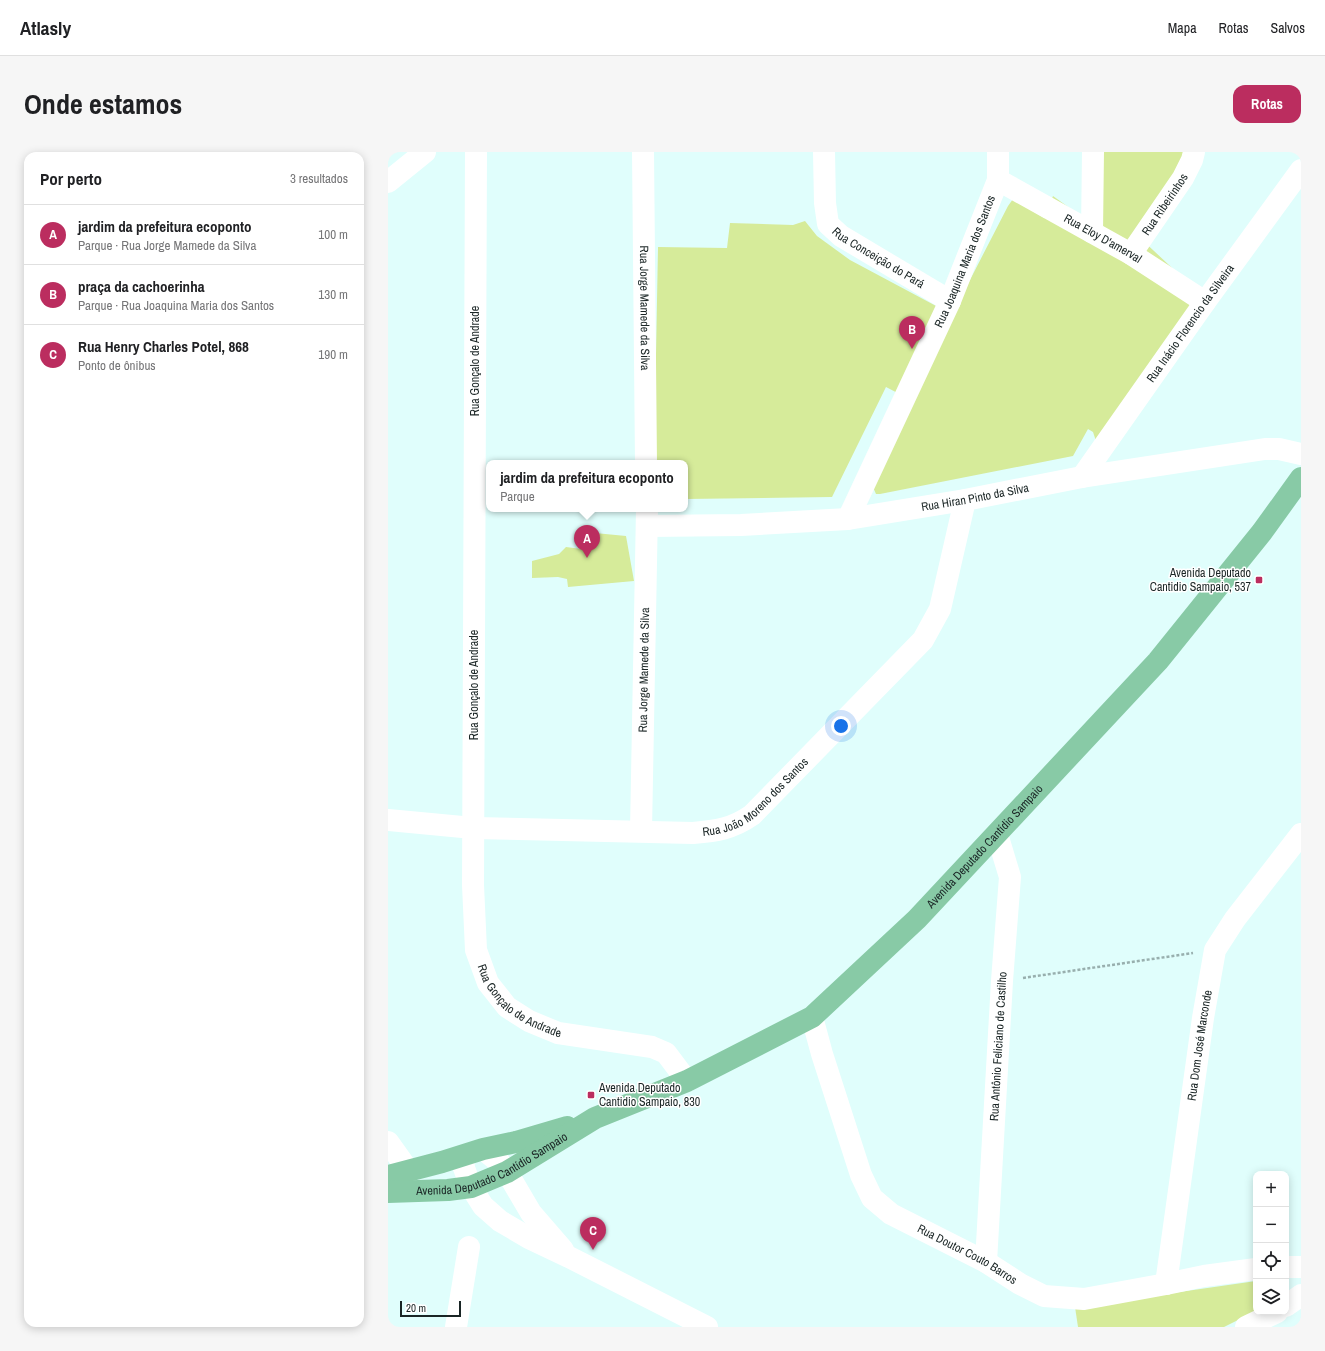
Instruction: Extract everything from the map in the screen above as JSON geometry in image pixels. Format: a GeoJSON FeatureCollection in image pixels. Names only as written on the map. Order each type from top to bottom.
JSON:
{"type":"FeatureCollection","features":[{"type":"Feature","properties":{"kind":"main road","name":"Avenida Deputado Cantídio Sampaio"},"geometry":{"type":"LineString","coordinates":[[398,1173],[473,1152],[516,1142],[591,1120],[687,1081],[812,1017],[917,919],[1158,661],[1262,532],[1301,478]]}},
{"type":"Feature","properties":{"kind":"main road","name":"Avenida Deputado Cantídio Sampaio"},"geometry":{"type":"LineString","coordinates":[[388,1192],[448,1190],[471,1187],[507,1172],[591,1120]]}},
{"type":"Feature","properties":{"kind":"street"},"geometry":{"type":"LineString","coordinates":[[388,182],[425,152]]}},
{"type":"Feature","properties":{"kind":"street","name":"Rua Gonçalo de Andrade"},"geometry":{"type":"LineString","coordinates":[[476,152],[473,828],[473,885],[476,950],[488,983],[507,1007],[529,1022],[558,1034],[652,1047],[666,1054],[687,1081]]}},
{"type":"Feature","properties":{"kind":"street","name":"Rua Jorge Mamede da Silva"},"geometry":{"type":"LineString","coordinates":[[643,152],[646,460]]}},
{"type":"Feature","properties":{"kind":"street","name":"Rua Conceição do Pará"},"geometry":{"type":"LineString","coordinates":[[824,152],[825,203],[828,224],[841,236],[950,301]]}},
{"type":"Feature","properties":{"kind":"street","name":"Rua Joaquina Maria dos Santos"},"geometry":{"type":"LineString","coordinates":[[848,519],[950,301],[998,180],[998,152]]}},
{"type":"Feature","properties":{"kind":"street"},"geometry":{"type":"LineString","coordinates":[[1092,232],[1093,152]]}},
{"type":"Feature","properties":{"kind":"street","name":"Rua Ribeirinhos"},"geometry":{"type":"LineString","coordinates":[[1131,254],[1183,178],[1192,160],[1194,152]]}},
{"type":"Feature","properties":{"kind":"street","name":"Rua Inácio Florencio da Silveira"},"geometry":{"type":"LineString","coordinates":[[1082,477],[1205,302],[1301,170]]}},
{"type":"Feature","properties":{"kind":"street","name":"Rua Eloy D'amerval"},"geometry":{"type":"LineString","coordinates":[[998,180],[1131,254],[1205,302]]}},
{"type":"Feature","properties":{"kind":"street","name":"Rua Hiran Pinto da Silva"},"geometry":{"type":"LineString","coordinates":[[647,518],[741,526],[848,519],[966,500],[1082,477],[1266,449],[1278,449],[1301,454]]}},
{"type":"Feature","properties":{"kind":"street","name":"Rua João Moreno dos Santos"},"geometry":{"type":"LineString","coordinates":[[388,820],[473,828],[693,833],[723,830],[741,823],[752,815],[923,640],[940,609],[966,500]]}},
{"type":"Feature","properties":{"kind":"street","name":"Rua Jorge Mamede da Silva"},"geometry":{"type":"LineString","coordinates":[[640,831],[647,518]]}},
{"type":"Feature","properties":{"kind":"street","name":"Rua Antônio Feliciano de Castilho"},"geometry":{"type":"LineString","coordinates":[[986,1262],[1002,981],[1010,877],[997,834]]}},
{"type":"Feature","properties":{"kind":"street","name":"Rua Dom José Marconde"},"geometry":{"type":"LineString","coordinates":[[1166,1284],[1203,1018],[1215,950],[1234,919],[1301,834]]}},
{"type":"Feature","properties":{"kind":"street","name":"Rua Doutor Couto Barros"},"geometry":{"type":"LineString","coordinates":[[812,1017],[822,1054],[861,1175],[872,1198],[891,1214],[986,1262],[1020,1284],[1044,1296],[1084,1299],[1204,1276],[1253,1269]]}},
{"type":"Feature","properties":{"kind":"street"},"geometry":{"type":"LineString","coordinates":[[388,1142],[398,1173]]}},
{"type":"Feature","properties":{"kind":"street"},"geometry":{"type":"LineString","coordinates":[[569,1257],[531,1213],[507,1172],[500,1163],[473,1152],[464,1168],[471,1187],[483,1206],[500,1221],[529,1238],[707,1327]]}},
{"type":"Feature","properties":{"kind":"street"},"geometry":{"type":"LineString","coordinates":[[456,1327],[469,1247]]}},
{"type":"Feature","properties":{"kind":"street"},"geometry":{"type":"LineString","coordinates":[[1289,1268],[1301,1267]]}},
{"type":"Feature","properties":{"kind":"street"},"geometry":{"type":"LineString","coordinates":[[1289,1304],[1301,1295]]}},
{"type":"Feature","properties":{"kind":"street"},"geometry":{"type":"LineString","coordinates":[[1246,1327],[1271,1315]]}},
{"type":"Feature","properties":{"kind":"path"},"geometry":{"type":"LineString","coordinates":[[1002,981],[1215,950]]}},
{"type":"Feature","properties":{"kind":"green space"},"geometry":{"type":"Polygon","coordinates":[[[1092,152],[1189,152],[1138,236],[1201,295],[1096,441],[1093,432],[1088,429],[1073,456],[876,494],[872,485],[911,400],[886,387],[832,497],[688,499],[688,460],[654,460],[658,247],[727,248],[730,223],[793,225],[805,221],[817,236],[850,260],[938,307],[954,311],[1013,199],[1044,218],[1053,196],[1089,222],[1092,152]]]}},
{"type":"Feature","properties":{"kind":"green space"},"geometry":{"type":"Polygon","coordinates":[[[595,533],[626,536],[634,581],[568,587],[567,579],[558,577],[532,578],[532,561],[559,554],[566,547],[589,550],[595,533]]]}},
{"type":"Feature","properties":{"kind":"green space"},"geometry":{"type":"Polygon","coordinates":[[[1253,1281],[1253,1312],[1224,1327],[1078,1327],[1075,1307],[1253,1281]]]}},
{"type":"Feature","properties":{"kind":"place","name":"praça da cachoerinha"},"geometry":{"type":"Point","coordinates":[912,349]}},
{"type":"Feature","properties":{"kind":"place","name":"jardim da prefeitura ecoponto"},"geometry":{"type":"Point","coordinates":[587,558]}},
{"type":"Feature","properties":{"kind":"place","name":"Avenida Deputado Cantidio Sampaio, 537"},"geometry":{"type":"Point","coordinates":[1259,580]}},
{"type":"Feature","properties":{"kind":"place","name":"Avenida Deputado Cantidio Sampaio, 830"},"geometry":{"type":"Point","coordinates":[591,1095]}},
{"type":"Feature","properties":{"kind":"place","name":"Rua Henry Charles Potel, 868"},"geometry":{"type":"Point","coordinates":[593,1250]}}]}
